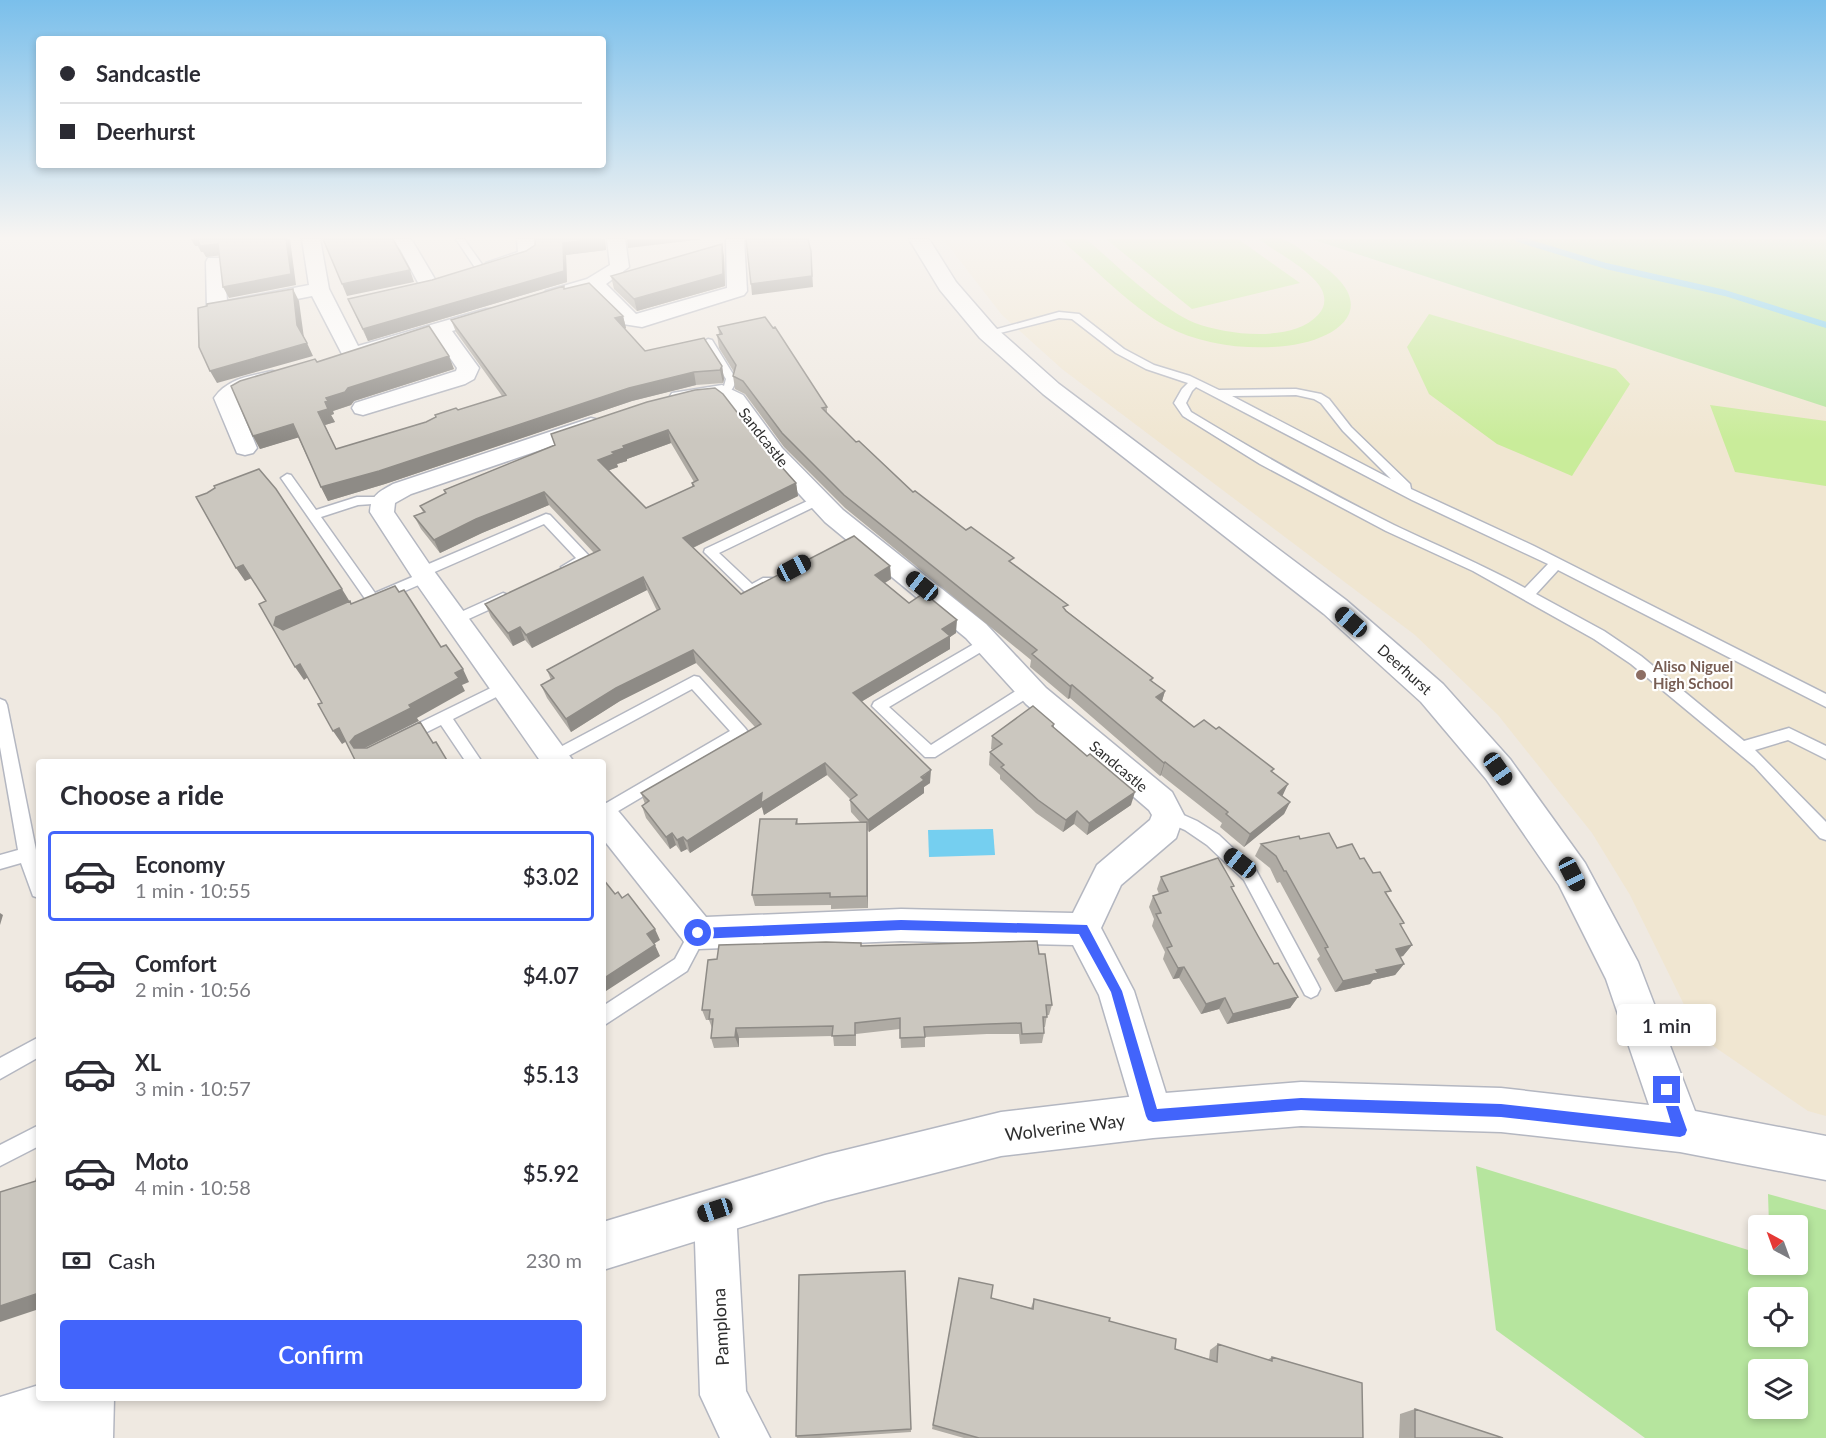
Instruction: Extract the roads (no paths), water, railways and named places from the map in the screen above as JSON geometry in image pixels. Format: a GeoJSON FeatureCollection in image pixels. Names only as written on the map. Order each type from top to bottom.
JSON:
{"type":"FeatureCollection","features":[{"type":"Feature","properties":{"kind":"street"},"geometry":{"type":"LineString","coordinates":[[217,306],[217,309],[232,306]]}},
{"type":"Feature","properties":{"kind":"street"},"geometry":{"type":"LineString","coordinates":[[326,306],[352,354]]}},
{"type":"Feature","properties":{"kind":"street"},"geometry":{"type":"LineString","coordinates":[[327,309],[340,306]]}},
{"type":"Feature","properties":{"kind":"street"},"geometry":{"type":"LineString","coordinates":[[616,306],[630,320],[642,321],[690,306]]}},
{"type":"Feature","properties":{"kind":"street","name":"Deerhurst"},"geometry":{"type":"LineString","coordinates":[[966,306],[988,333],[1052,389],[1335,607],[1432,693],[1454,718],[1498,769],[1572,874],[1624,975],[1680,1130]]}},
{"type":"Feature","properties":{"kind":"street"},"geometry":{"type":"LineString","coordinates":[[329,360],[506,309]]}},
{"type":"Feature","properties":{"kind":"street"},"geometry":{"type":"LineString","coordinates":[[363,408],[457,379],[466,374],[468,368],[440,329]]}},
{"type":"Feature","properties":{"kind":"street"},"geometry":{"type":"LineString","coordinates":[[245,448],[225,398],[228,392],[295,370]]}},
{"type":"Feature","properties":{"kind":"street"},"geometry":{"type":"LineString","coordinates":[[652,405],[697,394],[723,392]]}},
{"type":"Feature","properties":{"kind":"street","name":"Sandcastle"},"geometry":{"type":"LineString","coordinates":[[723,392],[735,400],[774,453],[852,537],[976,631],[1030,689],[1161,801],[1168,815]]}},
{"type":"Feature","properties":{"kind":"street"},"geometry":{"type":"LineString","coordinates":[[555,759],[457,619],[423,575],[382,512],[383,500],[402,489],[608,419]]}},
{"type":"Feature","properties":{"kind":"street"},"geometry":{"type":"LineString","coordinates":[[1083,929],[1109,875],[1164,828],[1168,815]]}},
{"type":"Feature","properties":{"kind":"street"},"geometry":{"type":"LineString","coordinates":[[606,818],[698,933],[901,925],[1083,929]]}},
{"type":"Feature","properties":{"kind":"street"},"geometry":{"type":"LineString","coordinates":[[1083,929],[1116,991],[1153,1116]]}},
{"type":"Feature","properties":{"kind":"street","name":"Wolverine Way"},"geometry":{"type":"LineString","coordinates":[[606,1245],[715,1210],[825,1179],[1001,1134],[1153,1116],[1312,1104],[1501,1110],[1680,1130],[1826,1158]]}},
{"type":"Feature","properties":{"kind":"street","name":"Pamplona"},"geometry":{"type":"LineString","coordinates":[[715,1210],[723,1395],[746,1438]]}},
{"type":"Feature","properties":{"kind":"street"},"geometry":{"type":"LineString","coordinates":[[0,1423],[73,1416]]}},
{"type":"Feature","properties":{"kind":"lane"},"geometry":{"type":"LineString","coordinates":[[988,333],[1059,315],[1075,316],[1120,351],[1150,367],[1195,383],[1416,498],[1557,563],[1826,701]]}},
{"type":"Feature","properties":{"kind":"lane"},"geometry":{"type":"LineString","coordinates":[[708,342],[731,379],[729,387],[723,392]]}},
{"type":"Feature","properties":{"kind":"lane"},"geometry":{"type":"LineString","coordinates":[[1195,383],[1181,397],[1180,403],[1187,414],[1264,461],[1390,528],[1478,568],[1599,635],[1636,660],[1760,762],[1826,833]]}},
{"type":"Feature","properties":{"kind":"lane"},"geometry":{"type":"LineString","coordinates":[[1215,393],[1296,392],[1317,396],[1325,401],[1347,429],[1416,498]]}},
{"type":"Feature","properties":{"kind":"lane"},"geometry":{"type":"LineString","coordinates":[[287,478],[368,602],[546,518],[585,559],[553,574]]}},
{"type":"Feature","properties":{"kind":"lane"},"geometry":{"type":"LineString","coordinates":[[313,515],[357,501],[383,500]]}},
{"type":"Feature","properties":{"kind":"lane"},"geometry":{"type":"LineString","coordinates":[[783,573],[751,590],[710,552],[818,500]]}},
{"type":"Feature","properties":{"kind":"lane"},"geometry":{"type":"LineString","coordinates":[[1527,595],[1557,563]]}},
{"type":"Feature","properties":{"kind":"lane"},"geometry":{"type":"LineString","coordinates":[[457,619],[510,594]]}},
{"type":"Feature","properties":{"kind":"lane"},"geometry":{"type":"LineString","coordinates":[[986,642],[879,706],[930,753],[1030,689]]}},
{"type":"Feature","properties":{"kind":"lane"},"geometry":{"type":"LineString","coordinates":[[558,759],[694,681],[741,732],[606,812]]}},
{"type":"Feature","properties":{"kind":"lane"},"geometry":{"type":"LineString","coordinates":[[388,746],[505,686]]}},
{"type":"Feature","properties":{"kind":"lane"},"geometry":{"type":"LineString","coordinates":[[0,705],[27,854],[36,882]]}},
{"type":"Feature","properties":{"kind":"lane"},"geometry":{"type":"LineString","coordinates":[[444,717],[472,759]]}},
{"type":"Feature","properties":{"kind":"lane"},"geometry":{"type":"LineString","coordinates":[[1742,747],[1789,734],[1826,753]]}},
{"type":"Feature","properties":{"kind":"lane"},"geometry":{"type":"LineString","coordinates":[[1168,815],[1188,822],[1240,863],[1251,875],[1311,989]]}},
{"type":"Feature","properties":{"kind":"lane"},"geometry":{"type":"LineString","coordinates":[[0,862],[27,854]]}},
{"type":"Feature","properties":{"kind":"lane"},"geometry":{"type":"LineString","coordinates":[[606,1015],[681,965],[698,933]]}},
{"type":"Feature","properties":{"kind":"lane"},"geometry":{"type":"LineString","coordinates":[[0,1069],[36,1048]]}},
{"type":"Feature","properties":{"kind":"lane"},"geometry":{"type":"LineString","coordinates":[[0,1156],[36,1137]]}},
{"type":"Feature","properties":{"kind":"water"},"geometry":{"type":"Polygon","coordinates":[[[993,829],[995,855],[929,857],[928,830],[993,829]]]}},
{"type":"Feature","properties":{"kind":"waterway"},"geometry":{"type":"LineString","coordinates":[[1766,306],[1826,325]]}},
{"type":"Feature","properties":{"kind":"place","name":"Aliso Niguel High School"},"geometry":{"type":"Point","coordinates":[1641,675]}}]}
